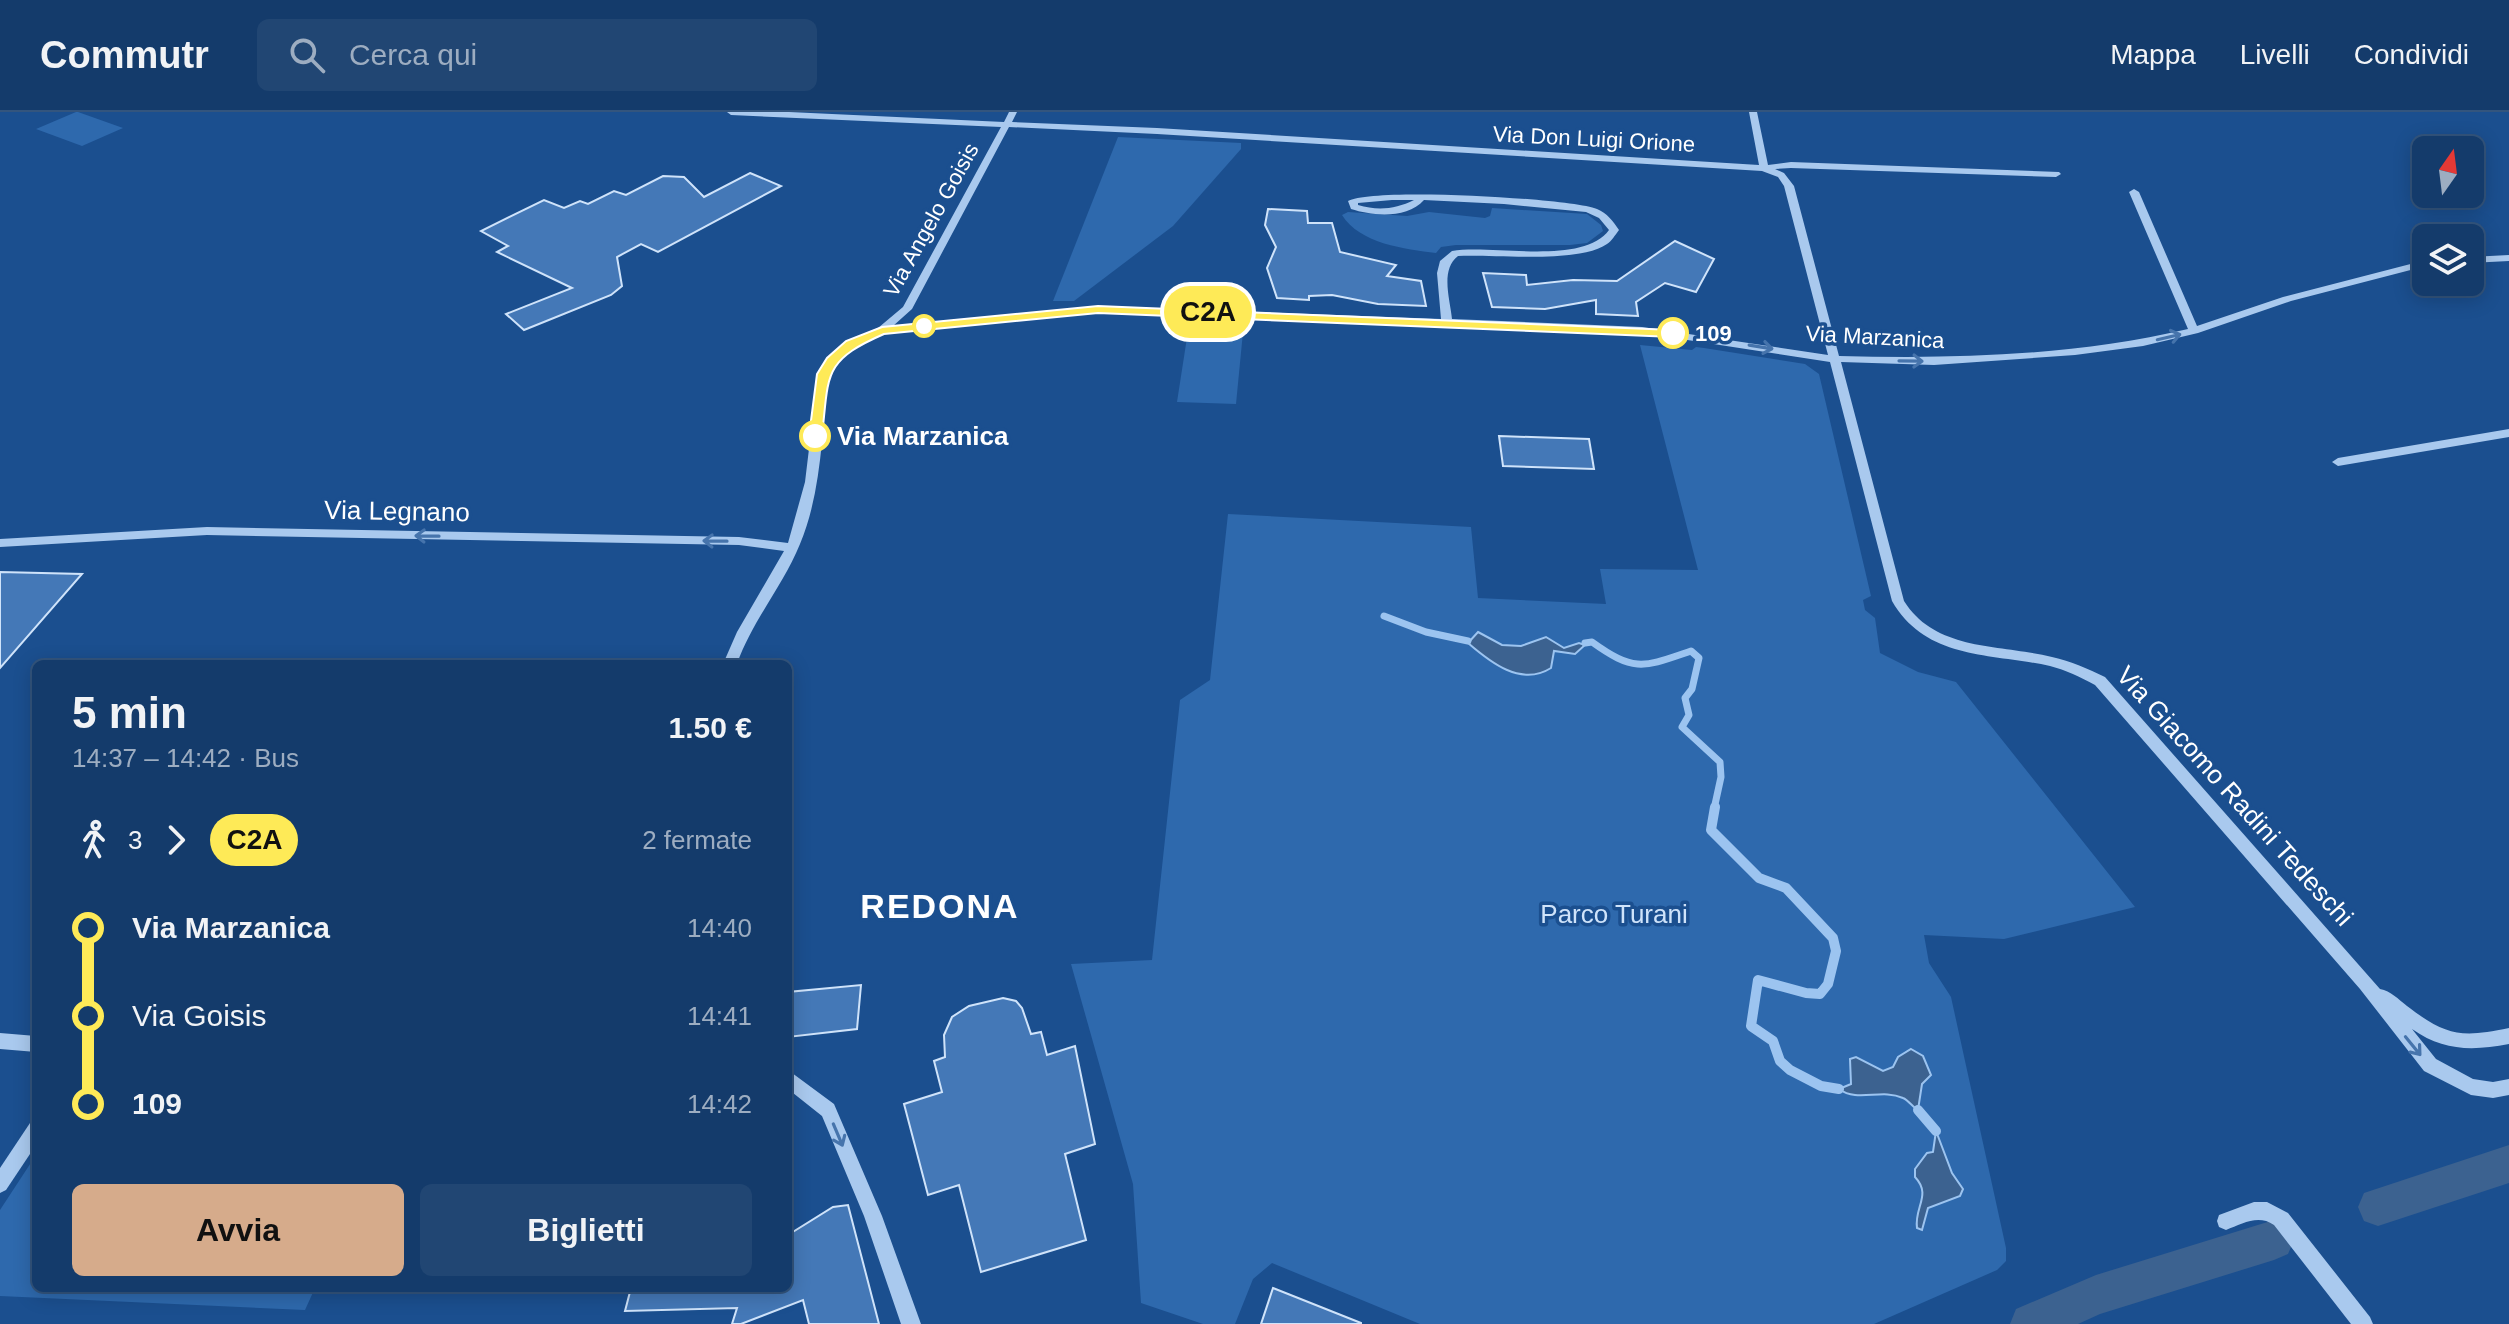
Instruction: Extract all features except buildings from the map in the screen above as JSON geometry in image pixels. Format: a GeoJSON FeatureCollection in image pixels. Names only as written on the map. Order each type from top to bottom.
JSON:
{"type":"FeatureCollection","features":[{"type":"Feature","properties":{"kind":"street"},"geometry":{"type":"LineString","coordinates":[[731,112],[1007,123]]}},
{"type":"Feature","properties":{"kind":"street","name":"Via Angelo Goisis"},"geometry":{"type":"LineString","coordinates":[[882,330],[907,309],[1013,112]]}},
{"type":"Feature","properties":{"kind":"street"},"geometry":{"type":"LineString","coordinates":[[1753,112],[1764,168],[1781,175],[1789,186],[1833,359]]}},
{"type":"Feature","properties":{"kind":"street","name":"Via Angelo Goisis"},"geometry":{"type":"LineString","coordinates":[[1007,123],[1131,129]]}},
{"type":"Feature","properties":{"kind":"street","name":"Via Don Luigi Orione"},"geometry":{"type":"LineString","coordinates":[[1131,129],[1764,168],[1791,165],[1835,169],[2056,174]]}},
{"type":"Feature","properties":{"kind":"street"},"geometry":{"type":"LineString","coordinates":[[1789,186],[1793,179],[1810,170],[1835,169]]}},
{"type":"Feature","properties":{"kind":"street"},"geometry":{"type":"LineString","coordinates":[[2134,192],[2194,331]]}},
{"type":"Feature","properties":{"kind":"street"},"geometry":{"type":"LineString","coordinates":[[1420,198],[1409,207],[1387,212],[1362,210],[1354,207],[1353,201],[1373,196],[1420,198],[1586,209],[1600,214],[1614,230],[1608,239],[1595,246],[1554,251],[1455,253],[1445,261],[1442,273],[1447,322]]}},
{"type":"Feature","properties":{"kind":"street"},"geometry":{"type":"LineString","coordinates":[[2484,259],[2509,258]]}},
{"type":"Feature","properties":{"kind":"street","name":"Via Marzanica"},"geometry":{"type":"LineString","coordinates":[[882,330],[1098,309],[1673,333],[1833,359],[1934,362],[2143,343],[2194,331],[2301,295],[2412,267]]}},
{"type":"Feature","properties":{"kind":"street"},"geometry":{"type":"LineString","coordinates":[[731,660],[738,636],[792,548],[806,514],[823,374],[831,361],[851,344],[882,330]]}},
{"type":"Feature","properties":{"kind":"street","name":"Via Giacomo Radini Tedeschi"},"geometry":{"type":"LineString","coordinates":[[1833,359],[1898,601],[1913,623],[1958,646],[2055,660],[2082,669],[2100,681],[2366,984],[2430,1065],[2471,1087],[2493,1090],[2509,1087]]}},
{"type":"Feature","properties":{"kind":"street"},"geometry":{"type":"LineString","coordinates":[[2338,462],[2509,433]]}},
{"type":"Feature","properties":{"kind":"street","name":"Via Legnano"},"geometry":{"type":"LineString","coordinates":[[0,543],[207,531],[739,541],[792,548]]}},
{"type":"Feature","properties":{"kind":"street","name":"Via Giacomo Radini Tedeschi"},"geometry":{"type":"LineString","coordinates":[[2366,984],[2428,1033],[2443,1039],[2479,1043],[2509,1036]]}},
{"type":"Feature","properties":{"kind":"street"},"geometry":{"type":"LineString","coordinates":[[0,1041],[32,1044]]}},
{"type":"Feature","properties":{"kind":"street"},"geometry":{"type":"LineString","coordinates":[[792,1081],[828,1110],[873,1216],[911,1324]]}},
{"type":"Feature","properties":{"kind":"street"},"geometry":{"type":"LineString","coordinates":[[0,1184],[32,1135]]}},
{"type":"Feature","properties":{"kind":"street"},"geometry":{"type":"LineString","coordinates":[[2226,1221],[2260,1208],[2272,1211],[2363,1324]]}},
{"type":"Feature","properties":{"kind":"green space"},"geometry":{"type":"Polygon","coordinates":[[[76,112],[123,128],[82,146],[36,129],[76,112]]]}},
{"type":"Feature","properties":{"kind":"green space"},"geometry":{"type":"Polygon","coordinates":[[[1118,137],[1241,143],[1241,149],[1173,226],[1074,301],[1053,301],[1118,137]]]}},
{"type":"Feature","properties":{"kind":"green space"},"geometry":{"type":"Polygon","coordinates":[[[1492,208],[1587,214],[1601,225],[1603,231],[1587,243],[1456,245],[1441,247],[1436,253],[1371,239],[1350,225],[1342,215],[1348,212],[1407,216],[1429,212],[1485,218],[1490,216],[1492,208]]]}},
{"type":"Feature","properties":{"kind":"green space"},"geometry":{"type":"Polygon","coordinates":[[[1188,331],[1243,332],[1236,404],[1177,402],[1188,331]]]}},
{"type":"Feature","properties":{"kind":"green space","name":"Parco Turani"},"geometry":{"type":"Polygon","coordinates":[[[1640,345],[1692,350],[1696,347],[1805,364],[1819,374],[1871,596],[1863,600],[1865,610],[1875,618],[1880,653],[1918,672],[1956,682],[2135,907],[2004,939],[1924,935],[1929,963],[1951,997],[2006,1248],[2006,1261],[1997,1270],[1874,1324],[1420,1324],[1272,1263],[1253,1279],[1235,1324],[1203,1324],[1141,1303],[1133,1184],[1071,964],[1152,960],[1180,700],[1210,680],[1228,514],[1471,527],[1478,598],[1606,604],[1600,569],[1698,570],[1640,345]]]}},
{"type":"Feature","properties":{"kind":"green space"},"geometry":{"type":"Polygon","coordinates":[[[32,1161],[32,1292],[313,1292],[305,1310],[0,1296],[0,1210],[32,1161]]]}},
{"type":"Feature","properties":{"kind":"shaded area"},"geometry":{"type":"Polygon","coordinates":[[[1478,632],[1502,645],[1521,646],[1546,637],[1564,648],[1579,643],[1585,645],[1575,654],[1554,651],[1551,668],[1528,675],[1506,670],[1468,643],[1478,632]]]}},
{"type":"Feature","properties":{"kind":"shaded area"},"geometry":{"type":"Polygon","coordinates":[[[1911,1049],[1923,1056],[1931,1075],[1922,1084],[1918,1110],[1895,1095],[1854,1095],[1839,1089],[1851,1084],[1850,1059],[1856,1057],[1883,1071],[1893,1067],[1898,1057],[1911,1049]]]}},
{"type":"Feature","properties":{"kind":"shaded area"},"geometry":{"type":"Polygon","coordinates":[[[1936,1131],[1952,1173],[1963,1189],[1960,1196],[1928,1208],[1922,1230],[1917,1228],[1922,1190],[1915,1177],[1915,1169],[1927,1153],[1933,1152],[1936,1131]]]}},
{"type":"Feature","properties":{"kind":"waterway"},"geometry":{"type":"LineString","coordinates":[[1384,616],[1426,632],[1468,641]]}},
{"type":"Feature","properties":{"kind":"waterway"},"geometry":{"type":"LineString","coordinates":[[1585,643],[1592,642],[1630,663],[1662,661],[1691,651],[1699,658],[1692,689],[1685,698],[1689,715],[1682,727],[1720,762],[1721,777],[1714,809]]}},
{"type":"Feature","properties":{"kind":"waterway"},"geometry":{"type":"LineString","coordinates":[[1715,807],[1711,830],[1759,878],[1786,888],[1833,938],[1836,951],[1828,984],[1820,994],[1758,980],[1751,1026],[1773,1041],[1780,1061],[1790,1070],[1821,1086],[1839,1089]]}},
{"type":"Feature","properties":{"kind":"waterway"},"geometry":{"type":"LineString","coordinates":[[1918,1110],[1936,1131]]}},
{"type":"Feature","properties":{"kind":"waterway"},"geometry":{"type":"LineString","coordinates":[[2378,1207],[2509,1164]]}},
{"type":"Feature","properties":{"kind":"waterway"},"geometry":{"type":"LineString","coordinates":[[2031,1324],[2096,1295],[2274,1240]]}},
{"type":"Feature","properties":{"kind":"bus line","name":"C2A"},"geometry":{"type":"LineString","coordinates":[[815,436],[823,374],[831,361],[851,344],[882,330],[1098,309],[1673,333]]}},
{"type":"Feature","properties":{"kind":"place","name":"109"},"geometry":{"type":"Point","coordinates":[1673,333]}},
{"type":"Feature","properties":{"kind":"place","name":"Via Marzanica"},"geometry":{"type":"Point","coordinates":[815,436]}},
{"type":"Feature","properties":{"kind":"district","name":"REDONA"},"geometry":{"type":"Point","coordinates":[940,906]}}]}
